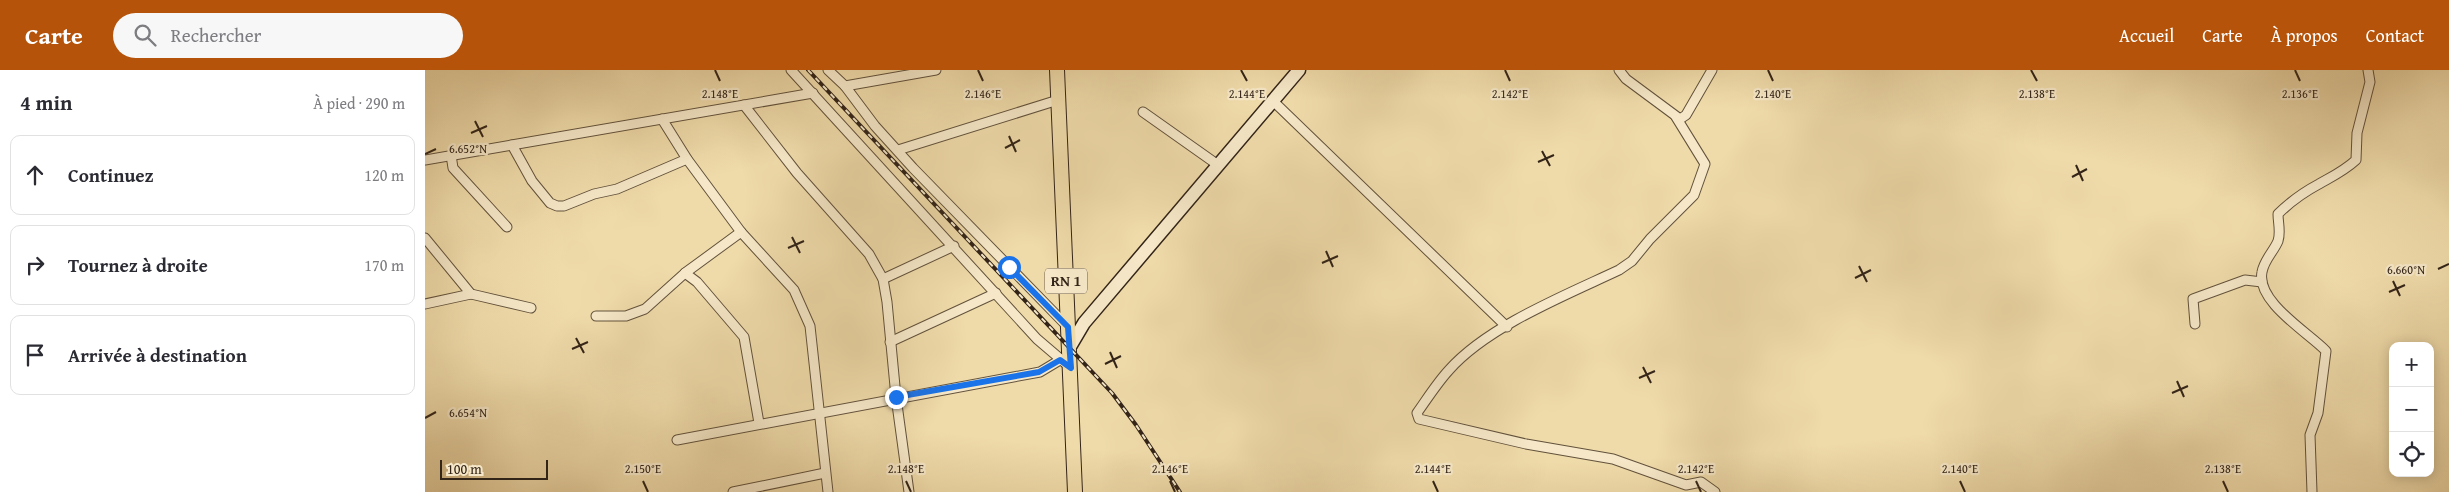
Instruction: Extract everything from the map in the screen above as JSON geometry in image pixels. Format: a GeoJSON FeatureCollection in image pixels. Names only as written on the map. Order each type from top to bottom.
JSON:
{"type":"FeatureCollection","features":[{"type":"Feature","properties":{"kind":"main road","name":"RN 1"},"geometry":{"type":"LineString","coordinates":[[1057,70],[1068,321],[1071,345],[1066,364],[1075,492]]}},
{"type":"Feature","properties":{"kind":"street"},"geometry":{"type":"LineString","coordinates":[[677,440],[896,397],[1039,372],[1066,364],[996,293],[791,70]]}},
{"type":"Feature","properties":{"kind":"street"},"geometry":{"type":"LineString","coordinates":[[829,70],[845,86],[875,126],[972,230],[1068,321],[1084,323]]}},
{"type":"Feature","properties":{"kind":"street"},"geometry":{"type":"LineString","coordinates":[[896,77],[905,70]]}},
{"type":"Feature","properties":{"kind":"street"},"geometry":{"type":"LineString","coordinates":[[845,86],[936,70]]}},
{"type":"Feature","properties":{"kind":"street"},"geometry":{"type":"LineString","coordinates":[[1071,345],[1084,323],[1299,70]]}},
{"type":"Feature","properties":{"kind":"street"},"geometry":{"type":"LineString","coordinates":[[1619,70],[1626,79],[1676,118],[1705,164],[1694,195],[1650,239],[1632,261],[1485,339],[1449,369],[1417,413],[1417,416],[1446,426],[1525,444],[1613,459],[1686,485],[1701,482],[1715,492]]}},
{"type":"Feature","properties":{"kind":"street"},"geometry":{"type":"LineString","coordinates":[[1676,118],[1680,119],[1686,115],[1712,70]]}},
{"type":"Feature","properties":{"kind":"street"},"geometry":{"type":"LineString","coordinates":[[2312,492],[2310,435],[2318,413],[2326,351],[2314,338],[2304,334],[2278,308],[2266,292],[2262,272],[2270,251],[2277,242],[2279,230],[2277,214],[2292,201],[2319,184],[2342,173],[2355,160],[2357,133],[2370,82],[2368,70]]}},
{"type":"Feature","properties":{"kind":"street"},"geometry":{"type":"LineString","coordinates":[[425,160],[813,93]]}},
{"type":"Feature","properties":{"kind":"street"},"geometry":{"type":"LineString","coordinates":[[898,150],[1058,100]]}},
{"type":"Feature","properties":{"kind":"street"},"geometry":{"type":"LineString","coordinates":[[1273,101],[1507,327]]}},
{"type":"Feature","properties":{"kind":"street"},"geometry":{"type":"LineString","coordinates":[[744,105],[797,174],[865,249],[883,279],[909,492]]}},
{"type":"Feature","properties":{"kind":"street"},"geometry":{"type":"LineString","coordinates":[[1143,112],[1218,165]]}},
{"type":"Feature","properties":{"kind":"street"},"geometry":{"type":"LineString","coordinates":[[662,119],[687,159],[741,232],[801,300],[810,326],[828,492]]}},
{"type":"Feature","properties":{"kind":"street"},"geometry":{"type":"LineString","coordinates":[[512,145],[532,181],[550,203],[557,206],[564,206],[594,194],[617,190],[687,159]]}},
{"type":"Feature","properties":{"kind":"street"},"geometry":{"type":"LineString","coordinates":[[451,155],[453,168],[507,227]]}},
{"type":"Feature","properties":{"kind":"street"},"geometry":{"type":"LineString","coordinates":[[596,316],[635,315],[645,309],[685,273],[741,232]]}},
{"type":"Feature","properties":{"kind":"street"},"geometry":{"type":"LineString","coordinates":[[425,238],[471,294]]}},
{"type":"Feature","properties":{"kind":"street"},"geometry":{"type":"LineString","coordinates":[[883,279],[954,246]]}},
{"type":"Feature","properties":{"kind":"street"},"geometry":{"type":"LineString","coordinates":[[685,273],[697,282],[746,341],[759,423]]}},
{"type":"Feature","properties":{"kind":"street"},"geometry":{"type":"LineString","coordinates":[[2195,324],[2193,299],[2245,280],[2263,282]]}},
{"type":"Feature","properties":{"kind":"street"},"geometry":{"type":"LineString","coordinates":[[890,342],[996,293]]}},
{"type":"Feature","properties":{"kind":"street"},"geometry":{"type":"LineString","coordinates":[[425,304],[471,294],[531,308]]}},
{"type":"Feature","properties":{"kind":"street"},"geometry":{"type":"LineString","coordinates":[[733,492],[825,473]]}},
{"type":"Feature","properties":{"kind":"railway"},"geometry":{"type":"LineString","coordinates":[[808,70],[1112,393],[1136,425],[1180,492]]}},
{"type":"Feature","properties":{"kind":"route"},"geometry":{"type":"LineString","coordinates":[[896,397],[985,383],[1039,372],[1051,367],[1060,360],[1071,368],[1071,345],[1068,327],[1009,267]]}}]}
